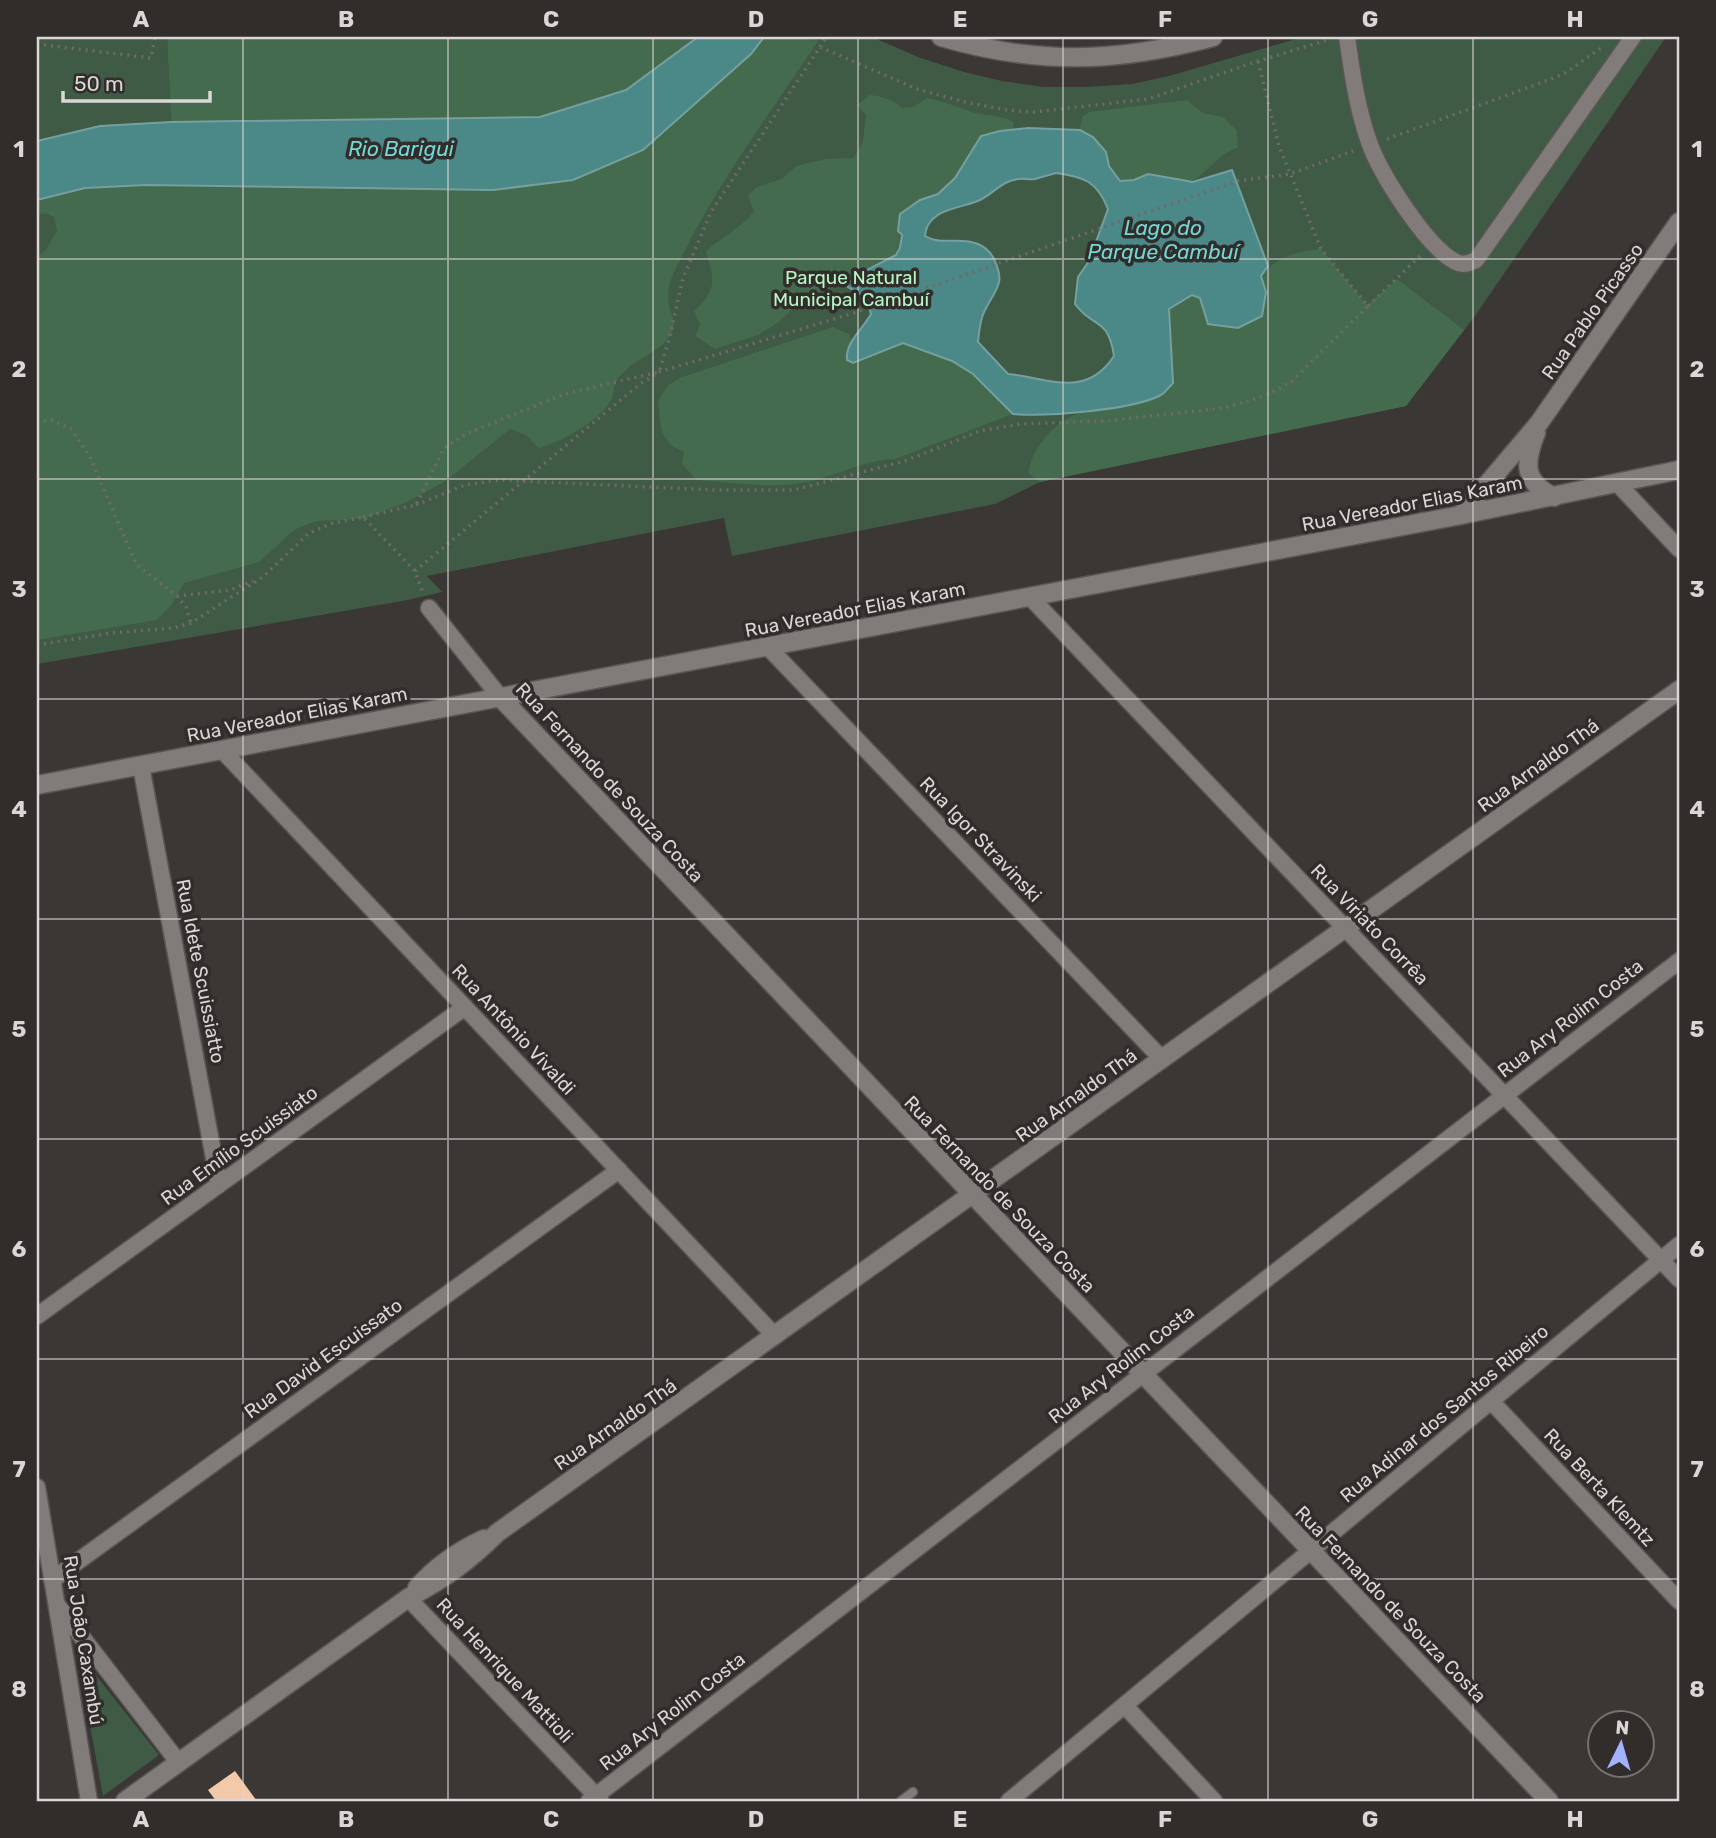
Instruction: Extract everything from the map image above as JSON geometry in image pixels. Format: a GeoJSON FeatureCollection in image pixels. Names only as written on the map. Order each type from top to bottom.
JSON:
{"type":"FeatureCollection","features":[{"type":"Feature","properties":{"kind":"main road"},"geometry":{"type":"LineString","coordinates":[[940,37],[1004,53],[1049,58],[1118,56],[1172,42],[1202,38]]}},
{"type":"Feature","properties":{"kind":"main road","name":"Rua Pablo Picasso"},"geometry":{"type":"LineString","coordinates":[[1461,515],[1539,424],[1679,222]]}},
{"type":"Feature","properties":{"kind":"main road","name":"Rua Pablo Picasso"},"geometry":{"type":"LineString","coordinates":[[1539,424],[1528,456],[1528,468],[1531,479],[1539,490],[1554,497]]}},
{"type":"Feature","properties":{"kind":"main road","name":"Rua Vereador Elias Karam"},"geometry":{"type":"LineString","coordinates":[[37,785],[1461,515],[1679,470]]}},
{"type":"Feature","properties":{"kind":"main road","name":"Rua Arnaldo Thá"},"geometry":{"type":"LineString","coordinates":[[125,1801],[408,1598],[433,1570],[461,1550],[497,1533],[1679,690]]}},
{"type":"Feature","properties":{"kind":"main road","name":"Rua Fernando de Souza Costa"},"geometry":{"type":"LineString","coordinates":[[500,697],[1549,1801]]}},
{"type":"Feature","properties":{"kind":"street"},"geometry":{"type":"LineString","coordinates":[[1347,37],[1359,105],[1380,169],[1433,242],[1455,262],[1462,264],[1476,260],[1633,37]]}},
{"type":"Feature","properties":{"kind":"street"},"geometry":{"type":"LineString","coordinates":[[1618,484],[1679,549]]}},
{"type":"Feature","properties":{"kind":"street","name":"Rua Viriato Corrêa"},"geometry":{"type":"LineString","coordinates":[[1030,597],[1679,1279]]}},
{"type":"Feature","properties":{"kind":"street","name":"Rua Fernando de Souza Costa"},"geometry":{"type":"LineString","coordinates":[[429,608],[500,697]]}},
{"type":"Feature","properties":{"kind":"street","name":"Rua Igor Stravinski"},"geometry":{"type":"LineString","coordinates":[[768,647],[1162,1059]]}},
{"type":"Feature","properties":{"kind":"street","name":"Rua Antônio Vivaldi"},"geometry":{"type":"LineString","coordinates":[[222,750],[775,1336]]}},
{"type":"Feature","properties":{"kind":"street","name":"Rua Idete Scuissiatto"},"geometry":{"type":"LineString","coordinates":[[141,766],[219,1185]]}},
{"type":"Feature","properties":{"kind":"street","name":"Rua Ary Rolim Costa"},"geometry":{"type":"LineString","coordinates":[[595,1800],[1679,961]]}},
{"type":"Feature","properties":{"kind":"street","name":"Rua Emílio Scuissiato"},"geometry":{"type":"LineString","coordinates":[[37,1316],[465,1007]]}},
{"type":"Feature","properties":{"kind":"street","name":"Rua David Escuissato"},"geometry":{"type":"LineString","coordinates":[[52,1580],[619,1170]]}},
{"type":"Feature","properties":{"kind":"street","name":"Rua Adinar dos Santos Ribeiro"},"geometry":{"type":"LineString","coordinates":[[1009,1801],[1679,1245]]}},
{"type":"Feature","properties":{"kind":"street","name":"Rua Berta Klemtz"},"geometry":{"type":"LineString","coordinates":[[1491,1401],[1679,1601]]}},
{"type":"Feature","properties":{"kind":"street","name":"Rua João Caxambú"},"geometry":{"type":"LineString","coordinates":[[37,1486],[89,1801]]}},
{"type":"Feature","properties":{"kind":"street","name":"Rua Henrique Mattioli"},"geometry":{"type":"LineString","coordinates":[[408,1598],[595,1800]]}},
{"type":"Feature","properties":{"kind":"street"},"geometry":{"type":"LineString","coordinates":[[56,1604],[179,1763]]}},
{"type":"Feature","properties":{"kind":"street"},"geometry":{"type":"LineString","coordinates":[[1125,1706],[1214,1801]]}},
{"type":"Feature","properties":{"kind":"lane"},"geometry":{"type":"LineString","coordinates":[[901,1801],[913,1792]]}},
{"type":"Feature","properties":{"kind":"path"},"geometry":{"type":"LineString","coordinates":[[37,44],[151,58],[155,37]]}},
{"type":"Feature","properties":{"kind":"path"},"geometry":{"type":"LineString","coordinates":[[415,571],[640,384],[659,372],[683,278],[711,212],[826,37]]}},
{"type":"Feature","properties":{"kind":"path"},"geometry":{"type":"LineString","coordinates":[[820,47],[916,89],[986,106],[1034,112],[1148,99],[1338,37]]}},
{"type":"Feature","properties":{"kind":"path"},"geometry":{"type":"LineString","coordinates":[[416,505],[444,448],[466,434],[564,394],[659,372],[857,312],[1238,181],[1290,174],[1546,81],[1565,72],[1607,44]]}},
{"type":"Feature","properties":{"kind":"path"},"geometry":{"type":"LineString","coordinates":[[1258,61],[1273,128],[1321,249],[1368,306]]}},
{"type":"Feature","properties":{"kind":"path"},"geometry":{"type":"LineString","coordinates":[[37,645],[173,628],[191,623],[263,577],[309,533],[330,524],[416,505],[465,485],[499,480],[715,490],[794,490],[905,461],[980,432],[1020,424],[1105,421],[1224,408],[1265,397],[1291,383],[1433,242]]}},
{"type":"Feature","properties":{"kind":"path"},"geometry":{"type":"LineString","coordinates":[[37,422],[51,420],[71,429],[90,457],[136,564],[177,596],[186,607],[191,623]]}},
{"type":"Feature","properties":{"kind":"path"},"geometry":{"type":"LineString","coordinates":[[363,517],[415,571],[429,608]]}},
{"type":"Feature","properties":{"kind":"path"},"geometry":{"type":"LineString","coordinates":[[177,596],[230,590],[263,577]]}},
{"type":"Feature","properties":{"kind":"green space"},"geometry":{"type":"Polygon","coordinates":[[[37,37],[167,37],[171,122],[100,126],[37,141],[37,37]]]}},
{"type":"Feature","properties":{"kind":"green space"},"geometry":{"type":"Polygon","coordinates":[[[167,37],[698,37],[626,90],[540,117],[171,122],[167,37]]]}},
{"type":"Feature","properties":{"kind":"green space","name":"Parque Natural Municipal Cambuí"},"geometry":{"type":"Polygon","coordinates":[[[764,37],[872,37],[918,57],[1002,81],[1043,87],[1086,87],[1132,84],[1169,76],[1303,37],[1666,37],[1475,316],[1406,406],[1040,482],[995,504],[732,556],[724,518],[427,576],[442,592],[408,600],[37,664],[37,200],[751,54],[764,37]]]}},
{"type":"Feature","properties":{"kind":"green space"},"geometry":{"type":"Polygon","coordinates":[[[764,37],[809,37],[818,41],[725,181],[691,238],[676,268],[668,294],[674,322],[671,334],[661,345],[621,375],[610,402],[597,417],[568,436],[539,448],[526,435],[510,429],[444,482],[407,502],[364,519],[316,521],[294,530],[259,562],[184,583],[172,604],[157,620],[37,640],[37,256],[45,251],[57,231],[54,217],[46,213],[37,215],[37,200],[85,188],[146,185],[493,190],[751,54],[764,37]]]}},
{"type":"Feature","properties":{"kind":"green space"},"geometry":{"type":"Polygon","coordinates":[[[870,95],[887,98],[902,108],[913,107],[927,98],[933,99],[975,113],[1008,120],[1013,122],[1013,129],[981,136],[955,178],[938,194],[920,200],[898,231],[901,248],[896,255],[863,272],[847,284],[829,289],[811,306],[790,311],[779,322],[758,335],[715,349],[695,336],[700,325],[694,311],[707,296],[712,284],[706,251],[754,211],[748,196],[757,187],[782,179],[796,166],[826,159],[854,158],[863,141],[866,115],[857,105],[870,95]]]}},
{"type":"Feature","properties":{"kind":"green space"},"geometry":{"type":"Polygon","coordinates":[[[1187,100],[1203,113],[1223,117],[1237,131],[1238,147],[1223,155],[1193,182],[1148,174],[1134,180],[1120,181],[1100,146],[1080,130],[1082,117],[1089,112],[1187,100]]]}},
{"type":"Feature","properties":{"kind":"green space"},"geometry":{"type":"Polygon","coordinates":[[[1321,249],[1367,305],[1397,279],[1464,330],[1406,406],[1040,482],[1028,473],[1043,441],[1070,417],[1093,409],[1146,400],[1164,391],[1172,383],[1169,309],[1192,295],[1200,298],[1266,292],[1261,276],[1273,264],[1296,253],[1321,249]]]}},
{"type":"Feature","properties":{"kind":"green space"},"geometry":{"type":"Polygon","coordinates":[[[833,327],[849,334],[851,341],[846,352],[883,352],[903,343],[952,361],[973,374],[1013,414],[895,459],[871,462],[807,482],[771,485],[697,480],[682,464],[684,452],[669,443],[662,432],[658,401],[668,385],[682,377],[833,327]]]}},
{"type":"Feature","properties":{"kind":"green space"},"geometry":{"type":"Polygon","coordinates":[[[76,1650],[159,1755],[103,1796],[76,1650]]]}},
{"type":"Feature","properties":{"kind":"water","name":"Rio Barigui"},"geometry":{"type":"Polygon","coordinates":[[[698,37],[764,37],[751,54],[643,150],[573,180],[493,190],[146,185],[85,188],[37,200],[37,141],[100,126],[171,122],[540,117],[626,90],[698,37]]]}},
{"type":"Feature","properties":{"kind":"water","name":"Lago do Parque Cambuí"},"geometry":{"type":"Polygon","coordinates":[[[1028,128],[1080,130],[1093,137],[1106,152],[1109,166],[1120,181],[1134,180],[1148,174],[1193,182],[1232,170],[1268,266],[1261,276],[1266,292],[1262,316],[1238,328],[1208,324],[1200,298],[1192,295],[1169,309],[1173,383],[1161,395],[1148,400],[1088,411],[1013,414],[973,374],[952,361],[903,343],[853,363],[847,360],[852,341],[871,314],[866,297],[847,284],[863,272],[896,255],[902,235],[898,231],[900,214],[920,200],[938,194],[955,178],[981,136],[1028,128]],[[1056,173],[1035,179],[1007,182],[980,200],[938,215],[927,227],[925,236],[937,240],[971,242],[988,250],[998,267],[999,280],[982,317],[978,342],[1008,374],[1066,383],[1091,378],[1114,356],[1104,329],[1075,304],[1078,277],[1089,261],[1108,209],[1094,186],[1082,179],[1056,173]]]}},
{"type":"Feature","properties":{"kind":"building"},"geometry":{"type":"Polygon","coordinates":[[[235,1771],[257,1801],[216,1801],[208,1790],[235,1771]]]}}]}
